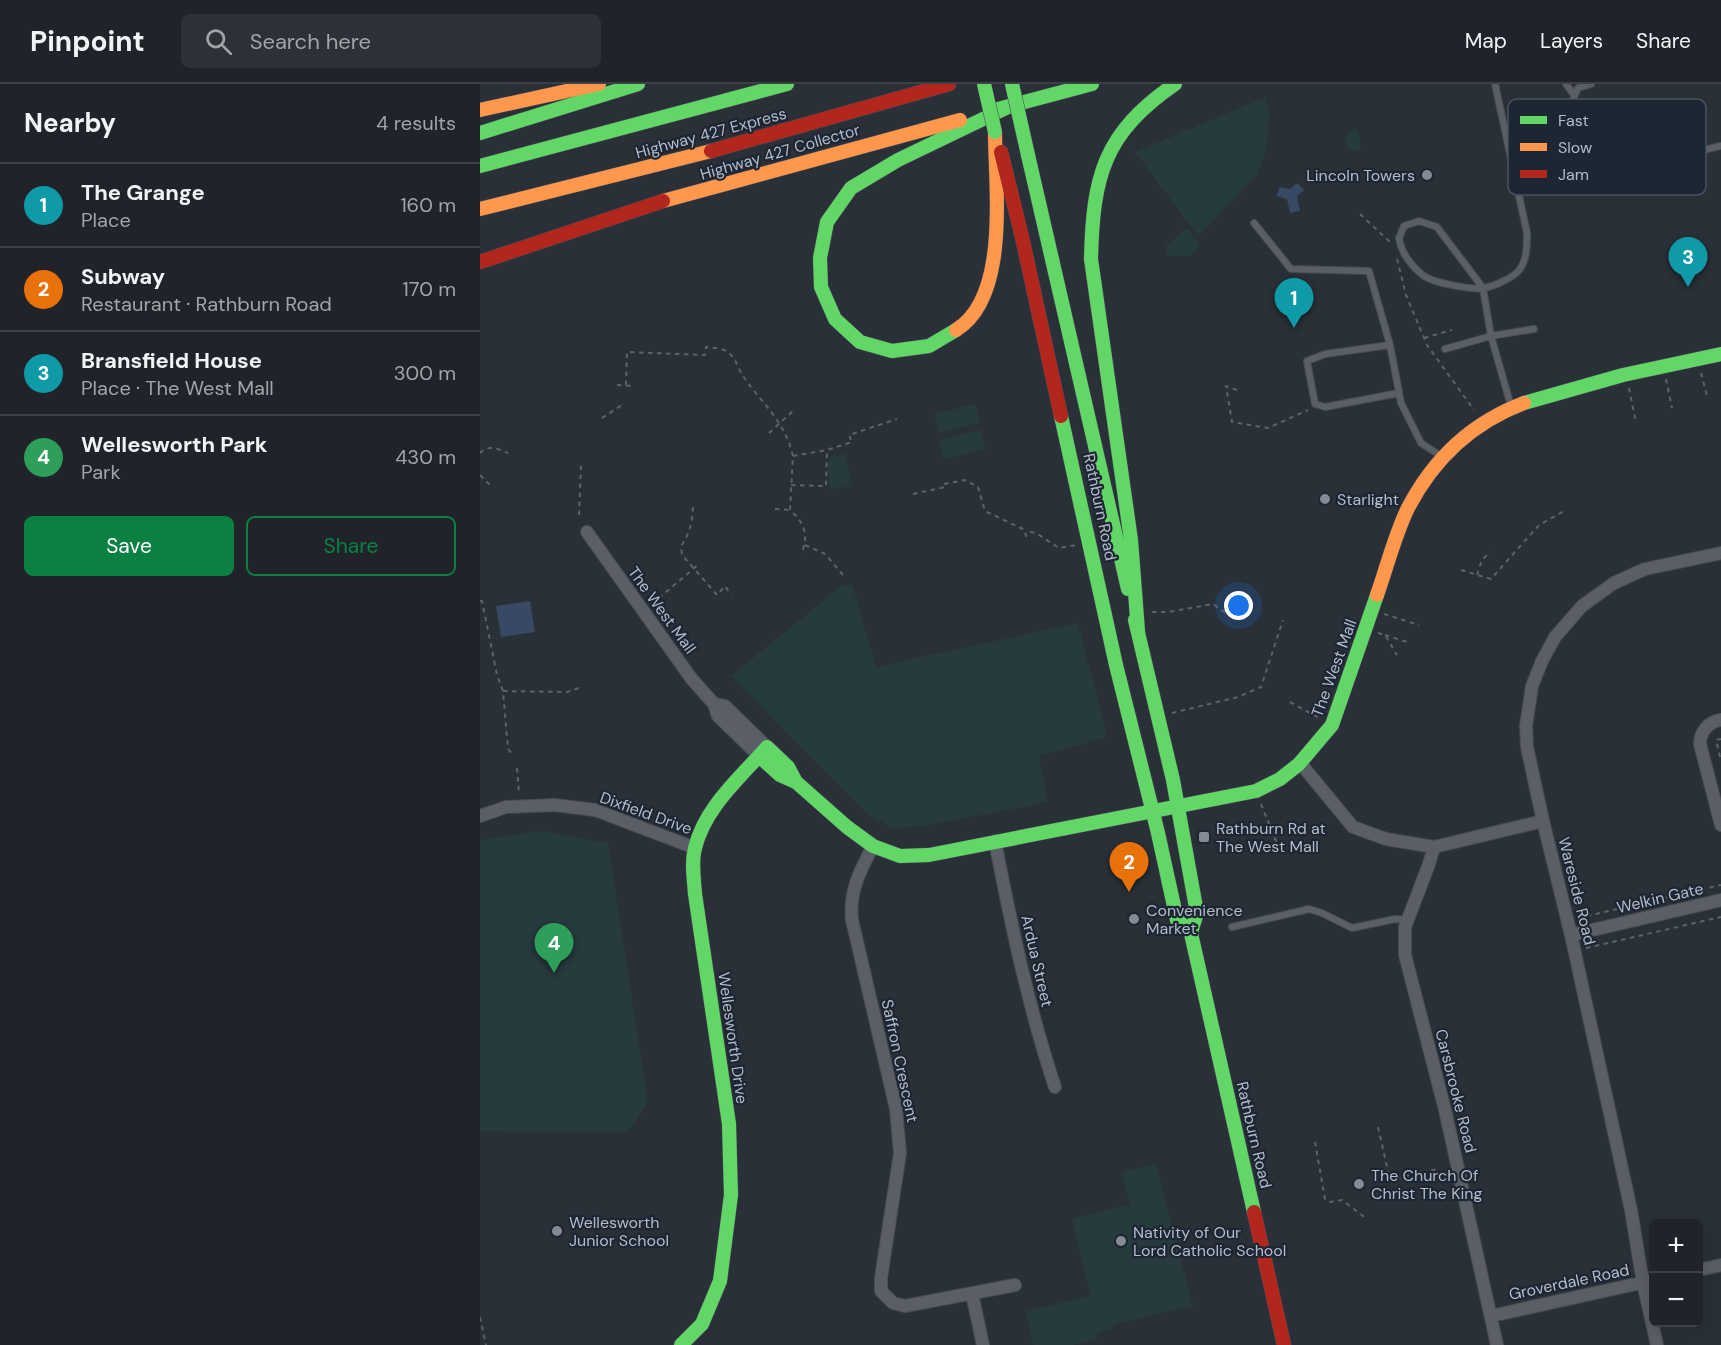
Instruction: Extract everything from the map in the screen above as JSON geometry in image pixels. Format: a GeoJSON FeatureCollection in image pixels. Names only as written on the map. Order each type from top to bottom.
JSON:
{"type":"FeatureCollection","features":[{"type":"Feature","properties":{"kind":"main road"},"geometry":{"type":"LineString","coordinates":[[480,110],[599,84]]}},
{"type":"Feature","properties":{"kind":"main road"},"geometry":{"type":"LineString","coordinates":[[480,133],[638,84]]}},
{"type":"Feature","properties":{"kind":"main road","name":"Highway 427 Express"},"geometry":{"type":"LineString","coordinates":[[480,166],[787,84]]}},
{"type":"Feature","properties":{"kind":"main road","name":"Highway 427 Express"},"geometry":{"type":"LineString","coordinates":[[480,209],[690,157],[949,84]]}},
{"type":"Feature","properties":{"kind":"main road"},"geometry":{"type":"LineString","coordinates":[[984,84],[995,132],[999,162],[995,258],[989,283],[978,306],[962,326],[929,346],[892,351],[860,342],[836,320],[821,287],[820,258],[826,222],[851,188],[898,160],[1008,106]]}},
{"type":"Feature","properties":{"kind":"main road","name":"Rathburn Road"},"geometry":{"type":"LineString","coordinates":[[1012,84],[1178,806],[1197,913],[1191,932],[1284,1345]]}},
{"type":"Feature","properties":{"kind":"main road","name":"Highway 427 Collector"},"geometry":{"type":"LineString","coordinates":[[480,262],[661,202],[1092,84]]}},
{"type":"Feature","properties":{"kind":"main road"},"geometry":{"type":"LineString","coordinates":[[1138,631],[1131,540],[1091,259],[1091,224],[1095,194],[1104,162],[1119,134],[1141,108],[1175,84]]}},
{"type":"Feature","properties":{"kind":"main road","name":"Rathburn Road"},"geometry":{"type":"LineString","coordinates":[[999,162],[1091,541],[1116,664],[1153,811],[1177,920],[1191,932]]}},
{"type":"Feature","properties":{"kind":"main road"},"geometry":{"type":"LineString","coordinates":[[480,249],[661,202]]}},
{"type":"Feature","properties":{"kind":"main road","name":"The West Mall"},"geometry":{"type":"LineString","coordinates":[[763,752],[788,766],[796,782],[847,827],[873,846],[887,853],[915,856],[1256,791],[1285,777],[1301,764],[1317,747],[1332,725],[1407,510],[1422,482],[1461,438],[1482,421],[1511,406],[1627,374],[1721,354]]}},
{"type":"Feature","properties":{"kind":"main road","name":"Wellesworth Drive"},"geometry":{"type":"LineString","coordinates":[[690,1342],[706,1318],[720,1281],[730,1195],[729,1124],[695,894],[693,871],[695,848],[704,824],[717,802],[763,752]]}},
{"type":"Feature","properties":{"kind":"street","name":"The West Mall"},"geometry":{"type":"LineString","coordinates":[[587,532],[691,678],[714,704],[725,706],[763,752]]}},
{"type":"Feature","properties":{"kind":"street","name":"Wareside Road"},"geometry":{"type":"LineString","coordinates":[[1657,1345],[1648,1282],[1572,935],[1543,821],[1527,747],[1526,726],[1532,686],[1542,661],[1555,637],[1582,606],[1614,583],[1645,569],[1721,553]]}},
{"type":"Feature","properties":{"kind":"street"},"geometry":{"type":"LineString","coordinates":[[1721,720],[1708,726],[1701,734],[1700,744],[1721,825]]}},
{"type":"Feature","properties":{"kind":"street"},"geometry":{"type":"LineString","coordinates":[[1301,764],[1353,827],[1386,839],[1434,847],[1543,821]]}},
{"type":"Feature","properties":{"kind":"street","name":"Dixfield Drive"},"geometry":{"type":"LineString","coordinates":[[480,816],[506,807],[555,805],[595,810],[695,848]]}},
{"type":"Feature","properties":{"kind":"street","name":"Ardua Street"},"geometry":{"type":"LineString","coordinates":[[995,841],[1015,944],[1055,1087]]}},
{"type":"Feature","properties":{"kind":"street","name":"Saffron Crescent"},"geometry":{"type":"LineString","coordinates":[[873,846],[856,880],[851,905],[852,920],[896,1109],[900,1153],[881,1291],[893,1303],[904,1306],[1015,1285]]}},
{"type":"Feature","properties":{"kind":"street","name":"Carsbrooke Road"},"geometry":{"type":"LineString","coordinates":[[1434,847],[1428,869],[1407,920],[1404,940],[1497,1345]]}},
{"type":"Feature","properties":{"kind":"street","name":"Welkin Gate"},"geometry":{"type":"LineString","coordinates":[[1572,935],[1721,900]]}},
{"type":"Feature","properties":{"kind":"street"},"geometry":{"type":"LineString","coordinates":[[1703,1269],[1721,1265]]}},
{"type":"Feature","properties":{"kind":"street","name":"Groverdale Road"},"geometry":{"type":"LineString","coordinates":[[1491,1316],[1648,1282]]}},
{"type":"Feature","properties":{"kind":"street"},"geometry":{"type":"LineString","coordinates":[[972,1294],[983,1345]]}},
{"type":"Feature","properties":{"kind":"lane"},"geometry":{"type":"LineString","coordinates":[[1495,84],[1508,143]]}},
{"type":"Feature","properties":{"kind":"lane"},"geometry":{"type":"LineString","coordinates":[[1566,84],[1574,95]]}},
{"type":"Feature","properties":{"kind":"lane"},"geometry":{"type":"LineString","coordinates":[[1573,99],[1578,88],[1591,84]]}},
{"type":"Feature","properties":{"kind":"lane"},"geometry":{"type":"LineString","coordinates":[[1706,150],[1721,146]]}},
{"type":"Feature","properties":{"kind":"lane"},"geometry":{"type":"LineString","coordinates":[[1511,406],[1491,336],[1483,288],[1437,227],[1419,221],[1410,223],[1402,228],[1399,238],[1404,255],[1424,276],[1439,282],[1483,288],[1509,279],[1519,271],[1527,243],[1519,195]]}},
{"type":"Feature","properties":{"kind":"lane"},"geometry":{"type":"LineString","coordinates":[[1254,223],[1291,269],[1369,271],[1390,345],[1401,403],[1421,443],[1442,457]]}},
{"type":"Feature","properties":{"kind":"lane"},"geometry":{"type":"LineString","coordinates":[[1445,349],[1491,336],[1534,328]]}},
{"type":"Feature","properties":{"kind":"lane"},"geometry":{"type":"LineString","coordinates":[[1390,345],[1325,354],[1307,362],[1315,404],[1325,407],[1399,393]]}},
{"type":"Feature","properties":{"kind":"lane"},"geometry":{"type":"LineString","coordinates":[[1232,927],[1309,909],[1352,928],[1395,919],[1407,920]]}},
{"type":"Feature","properties":{"kind":"path"},"geometry":{"type":"LineString","coordinates":[[1360,214],[1393,245]]}},
{"type":"Feature","properties":{"kind":"path"},"geometry":{"type":"LineString","coordinates":[[1396,255],[1406,295],[1424,338],[1452,383],[1482,421]]}},
{"type":"Feature","properties":{"kind":"path"},"geometry":{"type":"LineString","coordinates":[[1424,338],[1452,330]]}},
{"type":"Feature","properties":{"kind":"path"},"geometry":{"type":"LineString","coordinates":[[626,385],[627,352],[705,355],[706,347],[727,350],[743,375],[781,423],[793,456],[790,510]]}},
{"type":"Feature","properties":{"kind":"path"},"geometry":{"type":"LineString","coordinates":[[1698,358],[1707,396]]}},
{"type":"Feature","properties":{"kind":"path"},"geometry":{"type":"LineString","coordinates":[[1663,366],[1672,408]]}},
{"type":"Feature","properties":{"kind":"path"},"geometry":{"type":"LineString","coordinates":[[1627,374],[1636,423]]}},
{"type":"Feature","properties":{"kind":"path"},"geometry":{"type":"LineString","coordinates":[[617,385],[634,386]]}},
{"type":"Feature","properties":{"kind":"path"},"geometry":{"type":"LineString","coordinates":[[1237,390],[1226,386],[1232,422],[1268,428],[1310,409],[1315,404]]}},
{"type":"Feature","properties":{"kind":"path"},"geometry":{"type":"LineString","coordinates":[[602,418],[622,405]]}},
{"type":"Feature","properties":{"kind":"path"},"geometry":{"type":"LineString","coordinates":[[769,433],[794,410]]}},
{"type":"Feature","properties":{"kind":"path"},"geometry":{"type":"LineString","coordinates":[[793,456],[827,450],[852,442],[849,435],[897,419]]}},
{"type":"Feature","properties":{"kind":"path"},"geometry":{"type":"LineString","coordinates":[[480,453],[487,448],[494,447],[508,453]]}},
{"type":"Feature","properties":{"kind":"path"},"geometry":{"type":"LineString","coordinates":[[791,485],[826,486],[827,450]]}},
{"type":"Feature","properties":{"kind":"path"},"geometry":{"type":"LineString","coordinates":[[579,515],[581,465]]}},
{"type":"Feature","properties":{"kind":"path"},"geometry":{"type":"LineString","coordinates":[[480,475],[490,485]]}},
{"type":"Feature","properties":{"kind":"path"},"geometry":{"type":"LineString","coordinates":[[913,494],[965,480],[978,487],[985,511],[1025,530],[1026,536],[1031,532],[1036,533],[1059,548],[1077,545]]}},
{"type":"Feature","properties":{"kind":"path"},"geometry":{"type":"LineString","coordinates":[[693,507],[691,527],[680,551],[717,595],[719,592],[725,586],[730,594],[719,592]]}},
{"type":"Feature","properties":{"kind":"path"},"geometry":{"type":"LineString","coordinates":[[775,509],[790,510],[800,519],[805,531],[805,544],[801,554]]}},
{"type":"Feature","properties":{"kind":"path"},"geometry":{"type":"LineString","coordinates":[[1461,570],[1491,579],[1539,525],[1566,510]]}},
{"type":"Feature","properties":{"kind":"path"},"geometry":{"type":"LineString","coordinates":[[805,544],[825,554],[843,575]]}},
{"type":"Feature","properties":{"kind":"path"},"geometry":{"type":"LineString","coordinates":[[1477,575],[1482,560],[1490,552]]}},
{"type":"Feature","properties":{"kind":"path"},"geometry":{"type":"LineString","coordinates":[[643,612],[699,564]]}},
{"type":"Feature","properties":{"kind":"path"},"geometry":{"type":"LineString","coordinates":[[480,601],[482,601],[497,675],[503,691],[508,749],[514,756]]}},
{"type":"Feature","properties":{"kind":"path"},"geometry":{"type":"LineString","coordinates":[[1152,612],[1168,612],[1213,604],[1231,617]]}},
{"type":"Feature","properties":{"kind":"path"},"geometry":{"type":"LineString","coordinates":[[1373,610],[1419,625]]}},
{"type":"Feature","properties":{"kind":"path"},"geometry":{"type":"LineString","coordinates":[[1261,687],[1283,620]]}},
{"type":"Feature","properties":{"kind":"path"},"geometry":{"type":"LineString","coordinates":[[1366,630],[1407,642]]}},
{"type":"Feature","properties":{"kind":"path"},"geometry":{"type":"LineString","coordinates":[[1385,635],[1397,655]]}},
{"type":"Feature","properties":{"kind":"path"},"geometry":{"type":"LineString","coordinates":[[503,691],[567,692],[582,687]]}},
{"type":"Feature","properties":{"kind":"path"},"geometry":{"type":"LineString","coordinates":[[1172,713],[1238,697],[1261,687],[1267,689]]}},
{"type":"Feature","properties":{"kind":"path"},"geometry":{"type":"LineString","coordinates":[[1290,702],[1332,725]]}},
{"type":"Feature","properties":{"kind":"path"},"geometry":{"type":"LineString","coordinates":[[1721,739],[1716,740],[1721,761]]}},
{"type":"Feature","properties":{"kind":"path"},"geometry":{"type":"LineString","coordinates":[[518,768],[519,794]]}},
{"type":"Feature","properties":{"kind":"path"},"geometry":{"type":"LineString","coordinates":[[1256,791],[1278,846]]}},
{"type":"Feature","properties":{"kind":"path"},"geometry":{"type":"LineString","coordinates":[[1568,921],[1721,885]]}},
{"type":"Feature","properties":{"kind":"path"},"geometry":{"type":"LineString","coordinates":[[1575,950],[1721,918]]}},
{"type":"Feature","properties":{"kind":"path"},"geometry":{"type":"LineString","coordinates":[[1378,1126],[1388,1180],[1438,1169]]}},
{"type":"Feature","properties":{"kind":"path"},"geometry":{"type":"LineString","coordinates":[[1315,1142],[1325,1199],[1330,1202],[1342,1200],[1366,1219]]}},
{"type":"Feature","properties":{"kind":"path"},"geometry":{"type":"LineString","coordinates":[[480,1317],[486,1345]]}},
{"type":"Feature","properties":{"kind":"green space"},"geometry":{"type":"Polygon","coordinates":[[[1266,97],[1269,116],[1267,145],[1258,174],[1198,236],[1135,152],[1266,97]]]}},
{"type":"Feature","properties":{"kind":"green space"},"geometry":{"type":"Polygon","coordinates":[[[1358,128],[1361,151],[1347,148],[1344,138],[1349,132],[1358,128]]]}},
{"type":"Feature","properties":{"kind":"green space"},"geometry":{"type":"Polygon","coordinates":[[[1187,228],[1200,245],[1190,256],[1171,256],[1167,253],[1166,245],[1187,228]]]}},
{"type":"Feature","properties":{"kind":"green space"},"geometry":{"type":"Polygon","coordinates":[[[975,404],[980,423],[938,433],[934,414],[975,404]]]}},
{"type":"Feature","properties":{"kind":"green space"},"geometry":{"type":"Polygon","coordinates":[[[981,430],[985,449],[944,459],[939,440],[981,430]]]}},
{"type":"Feature","properties":{"kind":"green space"},"geometry":{"type":"Polygon","coordinates":[[[846,454],[852,486],[830,490],[829,458],[846,454]]]}},
{"type":"Feature","properties":{"kind":"green space"},"geometry":{"type":"Polygon","coordinates":[[[852,584],[876,667],[1078,623],[1107,737],[1039,756],[1048,802],[925,826],[893,828],[868,815],[731,676],[841,586],[852,584]]]}},
{"type":"Feature","properties":{"kind":"green space"},"geometry":{"type":"Polygon","coordinates":[[[540,831],[608,843],[648,1103],[628,1132],[480,1131],[480,840],[540,831]]]}},
{"type":"Feature","properties":{"kind":"green space"},"geometry":{"type":"Polygon","coordinates":[[[1156,1164],[1193,1306],[1114,1324],[1111,1330],[1097,1333],[1098,1339],[1071,1345],[1033,1345],[1026,1311],[1090,1296],[1072,1218],[1130,1205],[1121,1172],[1156,1164]]]}},
{"type":"Feature","properties":{"kind":"water"},"geometry":{"type":"Polygon","coordinates":[[[1297,183],[1304,190],[1297,196],[1300,211],[1290,213],[1287,199],[1276,196],[1280,187],[1290,189],[1297,183]]]}},
{"type":"Feature","properties":{"kind":"water"},"geometry":{"type":"Polygon","coordinates":[[[530,601],[535,632],[501,637],[496,606],[530,601]]]}},
{"type":"Feature","properties":{"kind":"traffic: fast"},"geometry":{"type":"LineString","coordinates":[[480,133],[638,84]]}},
{"type":"Feature","properties":{"kind":"traffic: fast"},"geometry":{"type":"LineString","coordinates":[[480,166],[787,84]]}},
{"type":"Feature","properties":{"kind":"traffic: fast"},"geometry":{"type":"LineString","coordinates":[[984,84],[995,132]]}},
{"type":"Feature","properties":{"kind":"traffic: fast"},"geometry":{"type":"LineString","coordinates":[[1012,84],[1028,155]]}},
{"type":"Feature","properties":{"kind":"traffic: fast"},"geometry":{"type":"LineString","coordinates":[[998,109],[1092,84]]}},
{"type":"Feature","properties":{"kind":"traffic: fast"},"geometry":{"type":"LineString","coordinates":[[1138,631],[1131,540],[1091,259],[1092,229],[1095,203],[1107,158],[1132,120],[1175,84]]}},
{"type":"Feature","properties":{"kind":"traffic: fast"},"geometry":{"type":"LineString","coordinates":[[956,330],[929,346],[892,351],[860,342],[835,319],[821,287],[820,258],[827,222],[851,188],[898,160],[1008,107]]}},
{"type":"Feature","properties":{"kind":"traffic: fast"},"geometry":{"type":"LineString","coordinates":[[1028,155],[1128,589]]}},
{"type":"Feature","properties":{"kind":"traffic: fast"},"geometry":{"type":"LineString","coordinates":[[1524,403],[1623,375],[1721,354]]}},
{"type":"Feature","properties":{"kind":"traffic: fast"},"geometry":{"type":"LineString","coordinates":[[1061,416],[1116,665],[1177,920],[1191,932]]}},
{"type":"Feature","properties":{"kind":"traffic: fast"},"geometry":{"type":"LineString","coordinates":[[759,756],[780,775],[796,782],[847,827],[873,846],[900,856],[929,855],[1256,791],[1280,779],[1299,764],[1332,725],[1377,595]]}},
{"type":"Feature","properties":{"kind":"traffic: fast"},"geometry":{"type":"LineString","coordinates":[[1135,620],[1173,780],[1197,913],[1191,932],[1192,938],[1254,1212]]}},
{"type":"Feature","properties":{"kind":"traffic: fast"},"geometry":{"type":"LineString","coordinates":[[681,1345],[702,1324],[720,1281],[731,1195],[729,1124],[695,894],[693,871],[695,848],[700,833],[715,806],[767,747],[788,767],[796,782]]}},
{"type":"Feature","properties":{"kind":"traffic: slow"},"geometry":{"type":"LineString","coordinates":[[480,110],[599,84]]}},
{"type":"Feature","properties":{"kind":"traffic: slow"},"geometry":{"type":"LineString","coordinates":[[663,201],[960,120]]}},
{"type":"Feature","properties":{"kind":"traffic: slow"},"geometry":{"type":"LineString","coordinates":[[956,330],[973,314],[985,293],[992,267],[997,210],[995,132]]}},
{"type":"Feature","properties":{"kind":"traffic: slow"},"geometry":{"type":"LineString","coordinates":[[480,209],[711,151]]}},
{"type":"Feature","properties":{"kind":"traffic: slow"},"geometry":{"type":"LineString","coordinates":[[1377,595],[1403,518],[1430,473],[1442,458],[1471,432],[1505,411],[1524,403]]}},
{"type":"Feature","properties":{"kind":"traffic: jam"},"geometry":{"type":"LineString","coordinates":[[711,151],[949,84]]}},
{"type":"Feature","properties":{"kind":"traffic: jam"},"geometry":{"type":"LineString","coordinates":[[1001,152],[1061,416]]}},
{"type":"Feature","properties":{"kind":"traffic: jam"},"geometry":{"type":"LineString","coordinates":[[480,262],[663,201]]}},
{"type":"Feature","properties":{"kind":"traffic: jam"},"geometry":{"type":"LineString","coordinates":[[1254,1212],[1284,1345]]}},
{"type":"Feature","properties":{"kind":"place","name":"Lincoln Towers"},"geometry":{"type":"Point","coordinates":[1427,175]}},
{"type":"Feature","properties":{"kind":"place","name":"Bransfield House"},"geometry":{"type":"Point","coordinates":[1688,287]}},
{"type":"Feature","properties":{"kind":"place","name":"The Grange"},"geometry":{"type":"Point","coordinates":[1294,328]}},
{"type":"Feature","properties":{"kind":"place","name":"Starlight"},"geometry":{"type":"Point","coordinates":[1325,499]}},
{"type":"Feature","properties":{"kind":"place","name":"Rathburn Rd at The West Mall"},"geometry":{"type":"Point","coordinates":[1204,837]}},
{"type":"Feature","properties":{"kind":"place","name":"Subway"},"geometry":{"type":"Point","coordinates":[1129,892]}},
{"type":"Feature","properties":{"kind":"place","name":"Convenience Market"},"geometry":{"type":"Point","coordinates":[1134,919]}},
{"type":"Feature","properties":{"kind":"place","name":"Wellesworth Park"},"geometry":{"type":"Point","coordinates":[554,973]}},
{"type":"Feature","properties":{"kind":"place","name":"The Church Of Christ The King"},"geometry":{"type":"Point","coordinates":[1359,1184]}},
{"type":"Feature","properties":{"kind":"place","name":"Wellesworth Junior School"},"geometry":{"type":"Point","coordinates":[557,1231]}},
{"type":"Feature","properties":{"kind":"place","name":"Nativity of Our Lord Catholic School"},"geometry":{"type":"Point","coordinates":[1121,1241]}}]}
